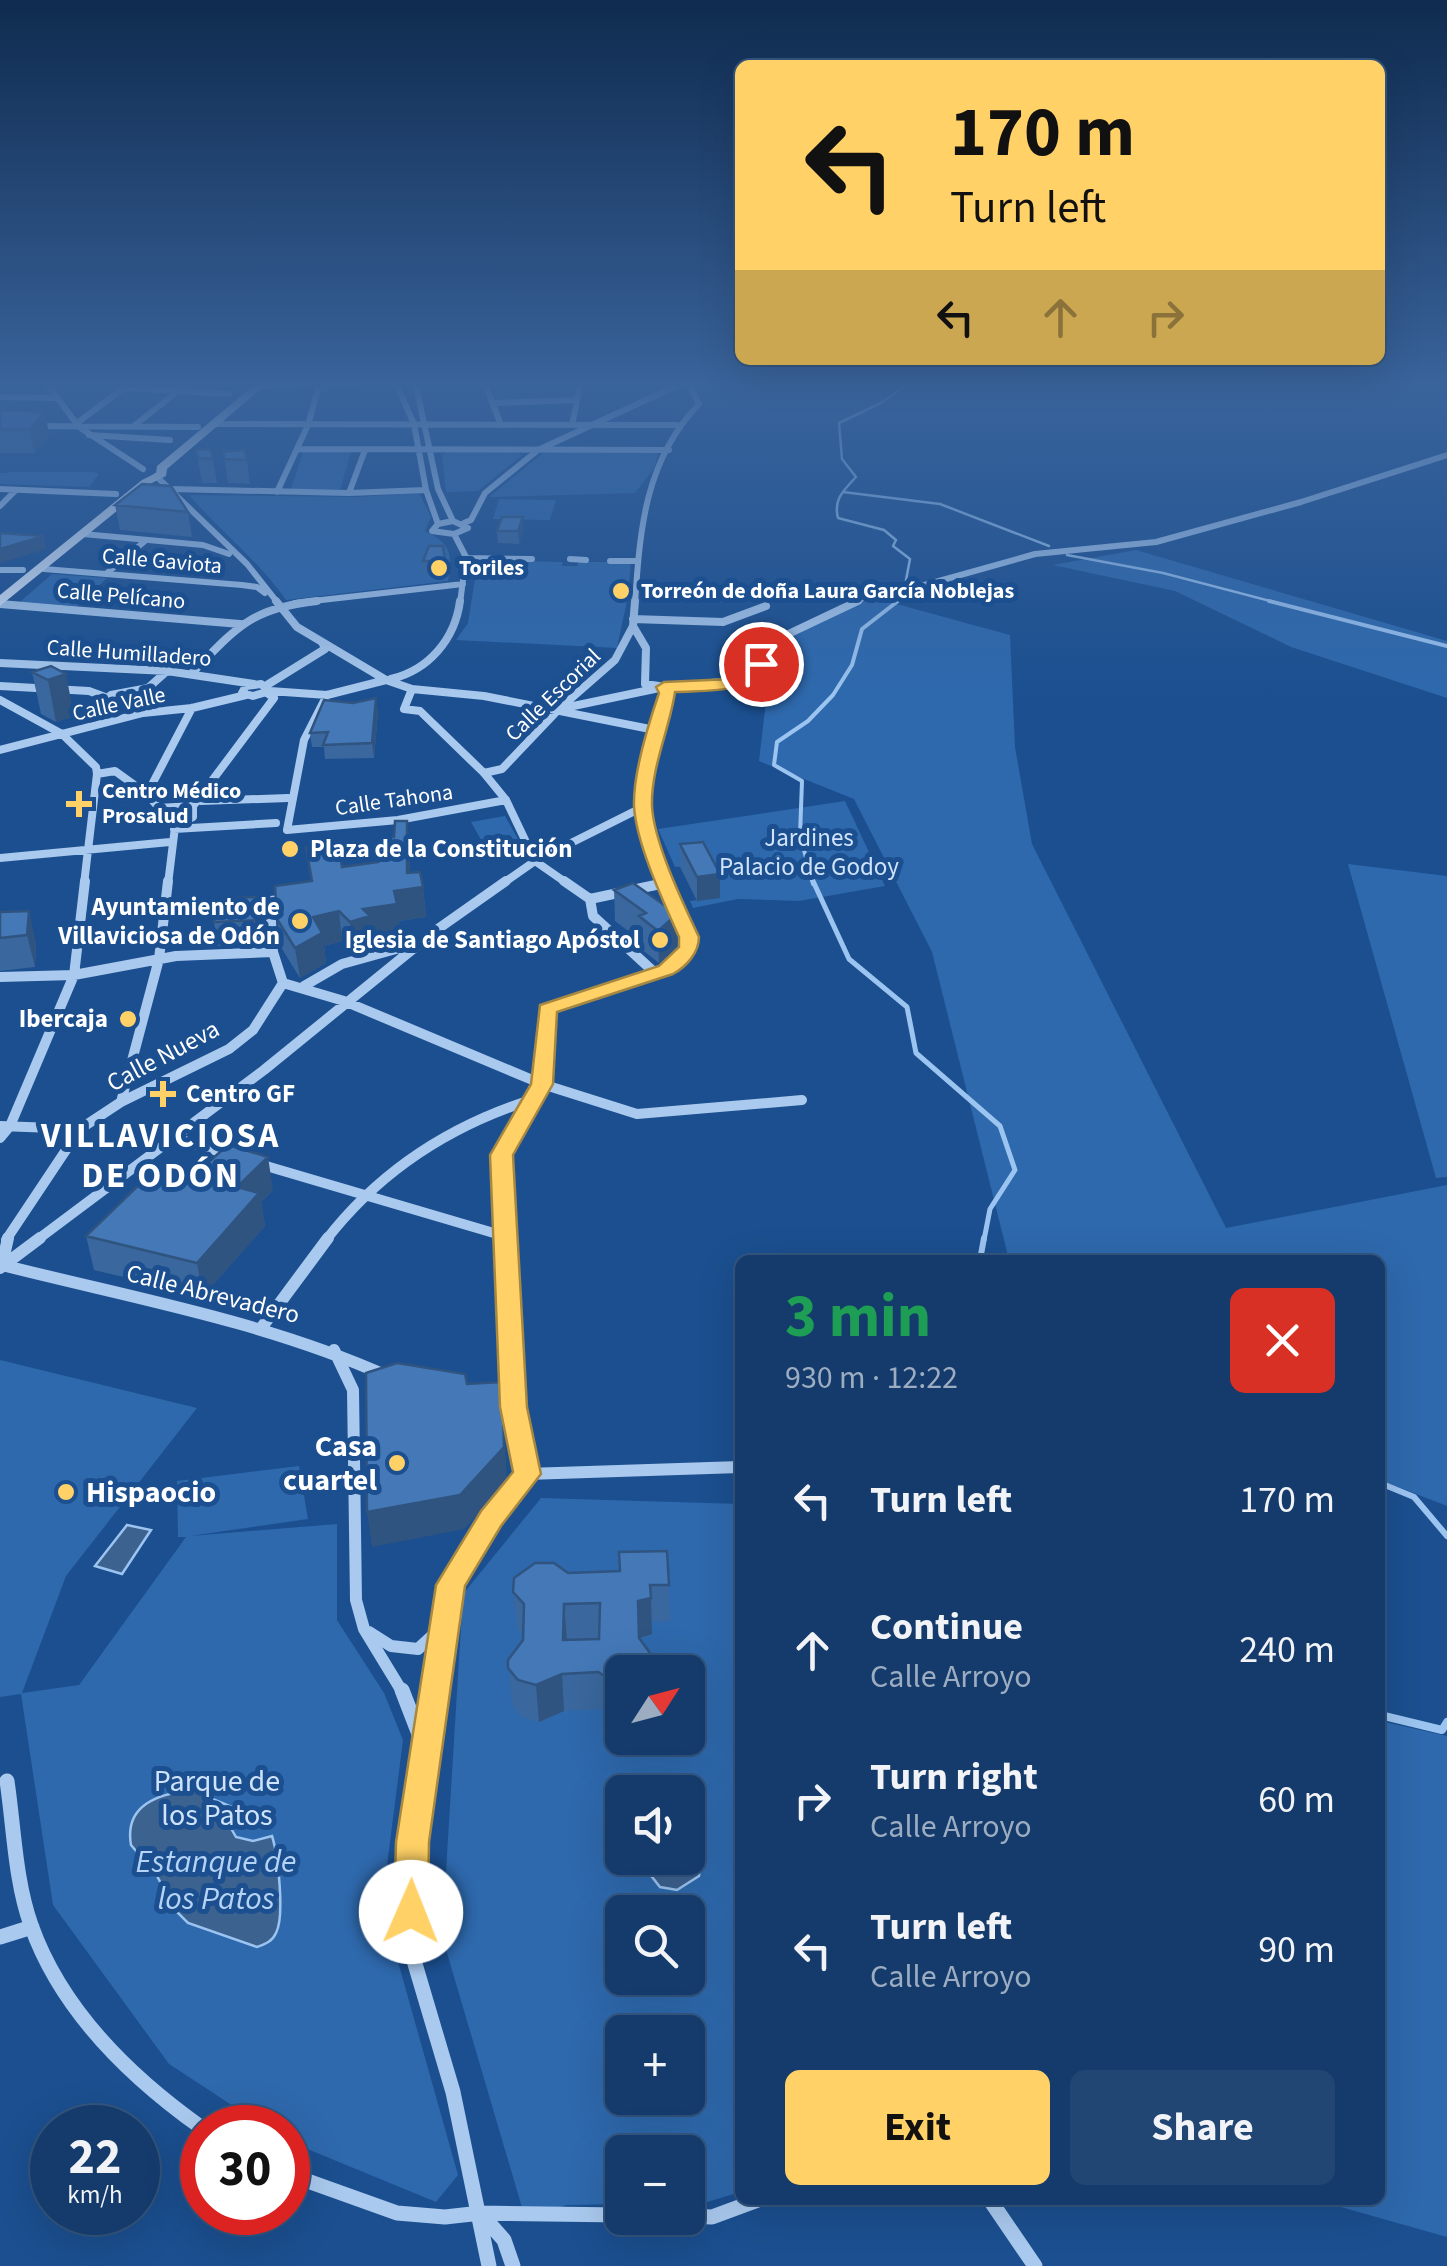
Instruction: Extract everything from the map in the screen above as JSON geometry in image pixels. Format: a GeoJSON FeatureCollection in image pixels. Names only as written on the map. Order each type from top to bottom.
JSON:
{"type":"FeatureCollection","features":[{"type":"Feature","properties":{"kind":"street"},"geometry":{"type":"LineString","coordinates":[[0,603],[127,487]]}},
{"type":"Feature","properties":{"kind":"street"},"geometry":{"type":"LineString","coordinates":[[0,591],[83,534],[134,487]]}},
{"type":"Feature","properties":{"kind":"street"},"geometry":{"type":"LineString","coordinates":[[167,487],[217,539],[248,564],[298,627],[388,680],[412,689],[484,696],[655,730]]}},
{"type":"Feature","properties":{"kind":"street"},"geometry":{"type":"LineString","coordinates":[[277,492],[279,487]]}},
{"type":"Feature","properties":{"kind":"street"},"geometry":{"type":"LineString","coordinates":[[349,493],[351,487]]}},
{"type":"Feature","properties":{"kind":"street"},"geometry":{"type":"LineString","coordinates":[[425,487],[438,524]]}},
{"type":"Feature","properties":{"kind":"street"},"geometry":{"type":"LineString","coordinates":[[438,487],[453,522]]}},
{"type":"Feature","properties":{"kind":"street"},"geometry":{"type":"LineString","coordinates":[[464,523],[466,531],[432,531],[438,524],[471,520],[485,493],[493,487]]}},
{"type":"Feature","properties":{"kind":"street"},"geometry":{"type":"LineString","coordinates":[[645,684],[642,679],[646,648],[633,623],[641,517],[654,487]]}},
{"type":"Feature","properties":{"kind":"street"},"geometry":{"type":"LineString","coordinates":[[559,710],[664,687],[745,680],[782,637],[867,596],[921,586],[1035,554],[1156,542],[1348,487]]}},
{"type":"Feature","properties":{"kind":"street"},"geometry":{"type":"LineString","coordinates":[[0,489],[116,494]]}},
{"type":"Feature","properties":{"kind":"street"},"geometry":{"type":"LineString","coordinates":[[0,506],[16,490]]}},
{"type":"Feature","properties":{"kind":"street"},"geometry":{"type":"LineString","coordinates":[[170,490],[426,490]]}},
{"type":"Feature","properties":{"kind":"street"},"geometry":{"type":"LineString","coordinates":[[83,534],[213,547],[248,564]]}},
{"type":"Feature","properties":{"kind":"street"},"geometry":{"type":"LineString","coordinates":[[268,690],[327,695],[412,674],[427,664],[457,622],[466,558],[454,534]]}},
{"type":"Feature","properties":{"kind":"street"},"geometry":{"type":"LineString","coordinates":[[106,574],[146,541]]}},
{"type":"Feature","properties":{"kind":"street"},"geometry":{"type":"LineString","coordinates":[[466,558],[532,559]]}},
{"type":"Feature","properties":{"kind":"street"},"geometry":{"type":"LineString","coordinates":[[570,560],[586,560]]}},
{"type":"Feature","properties":{"kind":"street"},"geometry":{"type":"LineString","coordinates":[[610,560],[638,561]]}},
{"type":"Feature","properties":{"kind":"street","name":"Calle Gaviota"},"geometry":{"type":"LineString","coordinates":[[0,570],[33,569],[257,587],[276,602]]}},
{"type":"Feature","properties":{"kind":"street"},"geometry":{"type":"LineString","coordinates":[[192,673],[240,624],[276,602],[463,584]]}},
{"type":"Feature","properties":{"kind":"street","name":"Calle Pelícano"},"geometry":{"type":"LineString","coordinates":[[0,603],[240,624]]}},
{"type":"Feature","properties":{"kind":"street"},"geometry":{"type":"LineString","coordinates":[[633,623],[722,622],[766,606]]}},
{"type":"Feature","properties":{"kind":"street","name":"Calle Escorial"},"geometry":{"type":"LineString","coordinates":[[484,773],[502,769],[615,660],[633,623]]}},
{"type":"Feature","properties":{"kind":"street"},"geometry":{"type":"LineString","coordinates":[[268,690],[325,650],[323,644]]}},
{"type":"Feature","properties":{"kind":"street","name":"Calle Humilladero"},"geometry":{"type":"LineString","coordinates":[[0,663],[192,673],[268,690]]}},
{"type":"Feature","properties":{"kind":"street"},"geometry":{"type":"LineString","coordinates":[[0,686],[108,694],[148,688],[167,671]]}},
{"type":"Feature","properties":{"kind":"street"},"geometry":{"type":"LineString","coordinates":[[246,695],[242,689],[254,684]]}},
{"type":"Feature","properties":{"kind":"street"},"geometry":{"type":"LineString","coordinates":[[527,1474],[514,1407],[502,1155],[542,1084],[547,1009],[676,964],[689,947],[689,937],[664,883],[643,806],[655,730],[668,693],[664,687],[645,684]]}},
{"type":"Feature","properties":{"kind":"street"},"geometry":{"type":"LineString","coordinates":[[638,694],[645,684]]}},
{"type":"Feature","properties":{"kind":"street"},"geometry":{"type":"LineString","coordinates":[[412,689],[404,709],[420,711],[484,773],[506,800],[535,861],[590,899],[593,916],[655,973]]}},
{"type":"Feature","properties":{"kind":"street"},"geometry":{"type":"LineString","coordinates":[[121,1102],[159,959],[170,842],[175,828],[193,818],[197,803],[274,698],[268,690]]}},
{"type":"Feature","properties":{"kind":"street","name":"Calle Valle"},"geometry":{"type":"LineString","coordinates":[[0,750],[146,713],[192,708],[268,690]]}},
{"type":"Feature","properties":{"kind":"street"},"geometry":{"type":"LineString","coordinates":[[108,694],[146,713]]}},
{"type":"Feature","properties":{"kind":"street"},"geometry":{"type":"LineString","coordinates":[[159,809],[288,798],[309,732],[327,695]]}},
{"type":"Feature","properties":{"kind":"street"},"geometry":{"type":"LineString","coordinates":[[0,700],[62,734],[96,767],[97,774],[74,975],[0,1138]]}},
{"type":"Feature","properties":{"kind":"street"},"geometry":{"type":"LineString","coordinates":[[146,794],[192,708]]}},
{"type":"Feature","properties":{"kind":"street"},"geometry":{"type":"LineString","coordinates":[[97,774],[115,772],[146,794],[175,828],[276,823]]}},
{"type":"Feature","properties":{"kind":"street","name":"Calle Tahona"},"geometry":{"type":"LineString","coordinates":[[288,798],[287,830],[398,820],[506,800]]}},
{"type":"Feature","properties":{"kind":"street"},"geometry":{"type":"LineString","coordinates":[[1,1266],[264,1070],[417,944],[535,861],[643,806]]}},
{"type":"Feature","properties":{"kind":"street"},"geometry":{"type":"LineString","coordinates":[[0,858],[170,842]]}},
{"type":"Feature","properties":{"kind":"street"},"geometry":{"type":"LineString","coordinates":[[590,899],[664,883]]}},
{"type":"Feature","properties":{"kind":"street"},"geometry":{"type":"LineString","coordinates":[[300,900],[271,901],[273,952],[283,983],[304,986],[344,1001],[542,1084],[638,1114],[802,1100]]}},
{"type":"Feature","properties":{"kind":"street"},"geometry":{"type":"LineString","coordinates":[[304,986],[342,964],[417,944]]}},
{"type":"Feature","properties":{"kind":"street"},"geometry":{"type":"LineString","coordinates":[[0,978],[74,975],[159,959],[273,952]]}},
{"type":"Feature","properties":{"kind":"street","name":"Calle Nueva"},"geometry":{"type":"LineString","coordinates":[[1,1266],[6,1240],[80,1129],[121,1102],[230,1049],[252,1030],[283,983]]}},
{"type":"Feature","properties":{"kind":"street"},"geometry":{"type":"LineString","coordinates":[[262,1327],[385,1176],[437,1140],[508,1106],[537,1098]]}},
{"type":"Feature","properties":{"kind":"street"},"geometry":{"type":"LineString","coordinates":[[5,1126],[80,1129]]}},
{"type":"Feature","properties":{"kind":"street"},"geometry":{"type":"LineString","coordinates":[[172,1137],[504,1236]]}},
{"type":"Feature","properties":{"kind":"street","name":"Calle Abrevadero"},"geometry":{"type":"LineString","coordinates":[[1,1266],[262,1327],[333,1349],[406,1385]]}},
{"type":"Feature","properties":{"kind":"street"},"geometry":{"type":"LineString","coordinates":[[333,1349],[353,1390],[356,1600],[364,1629],[403,1692],[426,1751]]}},
{"type":"Feature","properties":{"kind":"street"},"geometry":{"type":"LineString","coordinates":[[496,1404],[514,1407]]}},
{"type":"Feature","properties":{"kind":"street"},"geometry":{"type":"LineString","coordinates":[[488,2266],[452,2092],[410,1947],[412,1842],[450,1585],[491,1518],[527,1474],[735,1467]]}},
{"type":"Feature","properties":{"kind":"street"},"geometry":{"type":"LineString","coordinates":[[364,1629],[391,1646],[418,1649],[442,1627]]}},
{"type":"Feature","properties":{"kind":"street"},"geometry":{"type":"LineString","coordinates":[[7,1781],[32,1927],[94,2031],[180,2114]]}},
{"type":"Feature","properties":{"kind":"street"},"geometry":{"type":"LineString","coordinates":[[0,1936],[32,1927]]}},
{"type":"Feature","properties":{"kind":"street"},"geometry":{"type":"LineString","coordinates":[[310,2182],[397,2213],[445,2218],[480,2213],[605,2215]]}},
{"type":"Feature","properties":{"kind":"street"},"geometry":{"type":"LineString","coordinates":[[705,2216],[744,2205]]}},
{"type":"Feature","properties":{"kind":"street"},"geometry":{"type":"LineString","coordinates":[[993,2205],[1034,2266]]}},
{"type":"Feature","properties":{"kind":"street"},"geometry":{"type":"LineString","coordinates":[[480,2213],[494,2224],[513,2266]]}},
{"type":"Feature","properties":{"kind":"green space"},"geometry":{"type":"Polygon","coordinates":[[[292,487],[341,487],[340,490],[292,487]]]}},
{"type":"Feature","properties":{"kind":"green space"},"geometry":{"type":"Polygon","coordinates":[[[445,487],[483,487],[478,491],[446,492],[445,487]]]}},
{"type":"Feature","properties":{"kind":"green space"},"geometry":{"type":"Polygon","coordinates":[[[502,487],[640,487],[635,493],[489,497],[502,487]]]}},
{"type":"Feature","properties":{"kind":"green space"},"geometry":{"type":"Polygon","coordinates":[[[419,493],[431,517],[425,531],[440,540],[448,551],[448,581],[286,600],[189,495],[356,497],[419,493]]]}},
{"type":"Feature","properties":{"kind":"green space"},"geometry":{"type":"Polygon","coordinates":[[[499,499],[556,500],[550,520],[493,519],[499,499]]]}},
{"type":"Feature","properties":{"kind":"green space"},"geometry":{"type":"Polygon","coordinates":[[[1136,550],[1447,641],[1447,698],[1291,647],[1175,591],[1053,565],[1136,550]]]}},
{"type":"Feature","properties":{"kind":"green space"},"geometry":{"type":"Polygon","coordinates":[[[478,560],[563,562],[562,566],[577,566],[579,562],[631,562],[629,586],[610,587],[613,597],[628,596],[617,648],[456,640],[468,623],[478,560]]]}},
{"type":"Feature","properties":{"kind":"green space"},"geometry":{"type":"Polygon","coordinates":[[[52,574],[107,578],[77,606],[20,602],[52,574]]]}},
{"type":"Feature","properties":{"kind":"green space"},"geometry":{"type":"Polygon","coordinates":[[[867,596],[1010,635],[1015,747],[1032,844],[1226,1228],[1447,1185],[1447,1506],[1385,1482],[1385,1255],[1008,1255],[932,952],[854,799],[759,761],[772,649],[782,637],[867,596]]]}},
{"type":"Feature","properties":{"kind":"green space","name":"Jardines Palacio de Godoy"},"geometry":{"type":"Polygon","coordinates":[[[845,801],[885,886],[799,901],[738,899],[693,908],[690,901],[719,897],[707,865],[675,867],[658,829],[845,801]]]}},
{"type":"Feature","properties":{"kind":"green space"},"geometry":{"type":"Polygon","coordinates":[[[505,816],[523,848],[489,854],[471,822],[505,816]]]}},
{"type":"Feature","properties":{"kind":"green space"},"geometry":{"type":"Polygon","coordinates":[[[1348,864],[1447,876],[1447,1177],[1436,1178],[1348,864]]]}},
{"type":"Feature","properties":{"kind":"green space","name":"Parque de los Patos"},"geometry":{"type":"Polygon","coordinates":[[[0,1360],[197,1408],[66,1576],[22,1693],[79,1685],[186,1537],[178,1537],[177,1481],[299,1466],[308,1519],[190,1536],[337,1524],[337,1620],[384,1693],[403,1740],[382,1905],[458,2175],[436,2202],[310,2150],[310,2105],[231,2105],[169,2064],[53,1905],[21,1694],[0,1697],[0,1360]]]}},
{"type":"Feature","properties":{"kind":"green space"},"geometry":{"type":"Polygon","coordinates":[[[541,1498],[735,1504],[735,2194],[705,2203],[705,2135],[605,2135],[605,2204],[566,2205],[526,2221],[442,1936],[463,1594],[541,1498]]]}},
{"type":"Feature","properties":{"kind":"green space"},"geometry":{"type":"Polygon","coordinates":[[[1385,1722],[1447,1736],[1447,2237],[1334,2205],[1385,2205],[1385,1722]]]}},
{"type":"Feature","properties":{"kind":"water"},"geometry":{"type":"Polygon","coordinates":[[[127,1525],[151,1530],[122,1574],[95,1566],[127,1525]]]}},
{"type":"Feature","properties":{"kind":"water","name":"Estanque de los Patos"},"geometry":{"type":"Polygon","coordinates":[[[191,1790],[232,1807],[228,1823],[236,1837],[253,1841],[272,1836],[280,1913],[276,1933],[265,1944],[257,1947],[188,1923],[131,1845],[130,1831],[138,1811],[156,1799],[191,1790]]]}},
{"type":"Feature","properties":{"kind":"water"},"geometry":{"type":"Polygon","coordinates":[[[651,1875],[699,1875],[677,1890],[660,1887],[651,1875]]]}},
{"type":"Feature","properties":{"kind":"building"},"geometry":{"type":"Polygon","coordinates":[[[138,487],[171,487],[188,512],[115,505],[138,487]]]}},
{"type":"Feature","properties":{"kind":"building"},"geometry":{"type":"Polygon","coordinates":[[[502,517],[523,517],[518,531],[497,531],[502,517]]]}},
{"type":"Feature","properties":{"kind":"building"},"geometry":{"type":"Polygon","coordinates":[[[0,533],[44,536],[0,549],[0,533]]]}},
{"type":"Feature","properties":{"kind":"building"},"geometry":{"type":"Polygon","coordinates":[[[429,546],[443,546],[445,561],[423,561],[429,546]]]}},
{"type":"Feature","properties":{"kind":"building"},"geometry":{"type":"Polygon","coordinates":[[[51,666],[66,674],[48,680],[32,672],[51,666]]]}},
{"type":"Feature","properties":{"kind":"building"},"geometry":{"type":"Polygon","coordinates":[[[376,698],[372,743],[323,745],[328,732],[310,733],[324,700],[353,703],[376,698]]]}},
{"type":"Feature","properties":{"kind":"building"},"geometry":{"type":"Polygon","coordinates":[[[395,821],[407,821],[407,873],[420,872],[423,887],[394,891],[397,904],[363,909],[370,916],[350,922],[339,911],[313,917],[322,933],[295,948],[277,919],[275,886],[312,881],[306,847],[329,844],[330,850],[339,848],[342,867],[378,862],[374,844],[380,843],[380,838],[394,837],[395,821]]]}},
{"type":"Feature","properties":{"kind":"building"},"geometry":{"type":"Polygon","coordinates":[[[703,842],[720,874],[697,877],[680,844],[703,842]]]}},
{"type":"Feature","properties":{"kind":"building"},"geometry":{"type":"Polygon","coordinates":[[[633,883],[677,914],[658,931],[639,916],[646,913],[614,890],[633,883]]]}},
{"type":"Feature","properties":{"kind":"building"},"geometry":{"type":"Polygon","coordinates":[[[258,897],[260,920],[214,922],[216,899],[258,897]]]}},
{"type":"Feature","properties":{"kind":"building"},"geometry":{"type":"Polygon","coordinates":[[[29,911],[27,935],[0,938],[0,912],[29,911]]]}},
{"type":"Feature","properties":{"kind":"building"},"geometry":{"type":"Polygon","coordinates":[[[228,1145],[268,1157],[237,1187],[259,1193],[197,1263],[86,1236],[146,1178],[171,1186],[187,1173],[194,1175],[228,1145]]]}},
{"type":"Feature","properties":{"kind":"building"},"geometry":{"type":"Polygon","coordinates":[[[397,1363],[465,1374],[467,1384],[502,1382],[504,1447],[460,1495],[367,1512],[366,1373],[397,1363]]]}},
{"type":"Feature","properties":{"kind":"building"},"geometry":{"type":"Polygon","coordinates":[[[667,1551],[669,1585],[650,1585],[651,1598],[638,1601],[639,1638],[652,1655],[605,1655],[605,1676],[598,1672],[562,1674],[536,1685],[518,1680],[508,1668],[508,1660],[523,1640],[524,1604],[513,1592],[514,1578],[535,1563],[554,1563],[568,1573],[620,1571],[619,1552],[667,1551]],[[600,1603],[564,1604],[563,1640],[599,1639],[600,1603]]]}},
{"type":"Feature","properties":{"kind":"waterway"},"geometry":{"type":"LineString","coordinates":[[843,492],[848,487]]}},
{"type":"Feature","properties":{"kind":"waterway"},"geometry":{"type":"LineString","coordinates":[[843,492],[940,504],[1049,546]]}},
{"type":"Feature","properties":{"kind":"waterway"},"geometry":{"type":"LineString","coordinates":[[843,492],[837,505],[838,518],[884,530],[896,540],[893,546],[910,559],[906,580]]}},
{"type":"Feature","properties":{"kind":"waterway"},"geometry":{"type":"LineString","coordinates":[[1067,555],[1163,573],[1278,603]]}},
{"type":"Feature","properties":{"kind":"waterway"},"geometry":{"type":"LineString","coordinates":[[895,603],[911,590]]}},
{"type":"Feature","properties":{"kind":"waterway"},"geometry":{"type":"LineString","coordinates":[[813,884],[800,835],[802,781],[774,765],[777,742],[808,721],[833,695],[852,665],[862,629],[898,601]]}},
{"type":"Feature","properties":{"kind":"waterway"},"geometry":{"type":"LineString","coordinates":[[1269,601],[1447,646]]}},
{"type":"Feature","properties":{"kind":"waterway"},"geometry":{"type":"LineString","coordinates":[[813,881],[849,959],[907,1007],[916,1053],[1000,1126],[1015,1170],[990,1209],[984,1240]]}},
{"type":"Feature","properties":{"kind":"waterway"},"geometry":{"type":"LineString","coordinates":[[981,1255],[984,1238]]}},
{"type":"Feature","properties":{"kind":"waterway"},"geometry":{"type":"LineString","coordinates":[[1385,1485],[1414,1497],[1447,1536]]}},
{"type":"Feature","properties":{"kind":"waterway"},"geometry":{"type":"LineString","coordinates":[[1385,1716],[1442,1730],[1447,1722]]}},
{"type":"Feature","properties":{"kind":"place","name":"Toriles"},"geometry":{"type":"Point","coordinates":[439,568]}},
{"type":"Feature","properties":{"kind":"place","name":"Torreón de doña Laura García Noblejas"},"geometry":{"type":"Point","coordinates":[621,591]}},
{"type":"Feature","properties":{"kind":"place","name":"Centro Médico Prosalud"},"geometry":{"type":"Point","coordinates":[79,804]}},
{"type":"Feature","properties":{"kind":"place","name":"Plaza de la Constitución"},"geometry":{"type":"Point","coordinates":[290,849]}},
{"type":"Feature","properties":{"kind":"place","name":"Ayuntamiento de Villaviciosa de Odón"},"geometry":{"type":"Point","coordinates":[300,921]}},
{"type":"Feature","properties":{"kind":"place","name":"Iglesia de Santiago Apóstol"},"geometry":{"type":"Point","coordinates":[660,940]}},
{"type":"Feature","properties":{"kind":"place","name":"Ibercaja"},"geometry":{"type":"Point","coordinates":[128,1019]}},
{"type":"Feature","properties":{"kind":"place","name":"Centro GF"},"geometry":{"type":"Point","coordinates":[163,1094]}},
{"type":"Feature","properties":{"kind":"place","name":"Casa cuartel"},"geometry":{"type":"Point","coordinates":[397,1463]}},
{"type":"Feature","properties":{"kind":"place","name":"Hispaocio"},"geometry":{"type":"Point","coordinates":[66,1492]}},
{"type":"Feature","properties":{"kind":"district","name":"VILLAVICIOSA DE ODÓN"},"geometry":{"type":"Point","coordinates":[161,1156]}},
{"type":"Feature","properties":{"kind":"route"},"geometry":{"type":"LineString","coordinates":[[411,1912],[412,1842],[450,1585],[491,1518],[527,1474],[514,1407],[502,1155],[542,1084],[547,1009],[666,970],[689,947],[689,937],[664,883],[643,806],[655,730],[668,693],[664,687],[735,684],[754,675],[761,664]]}}]}
